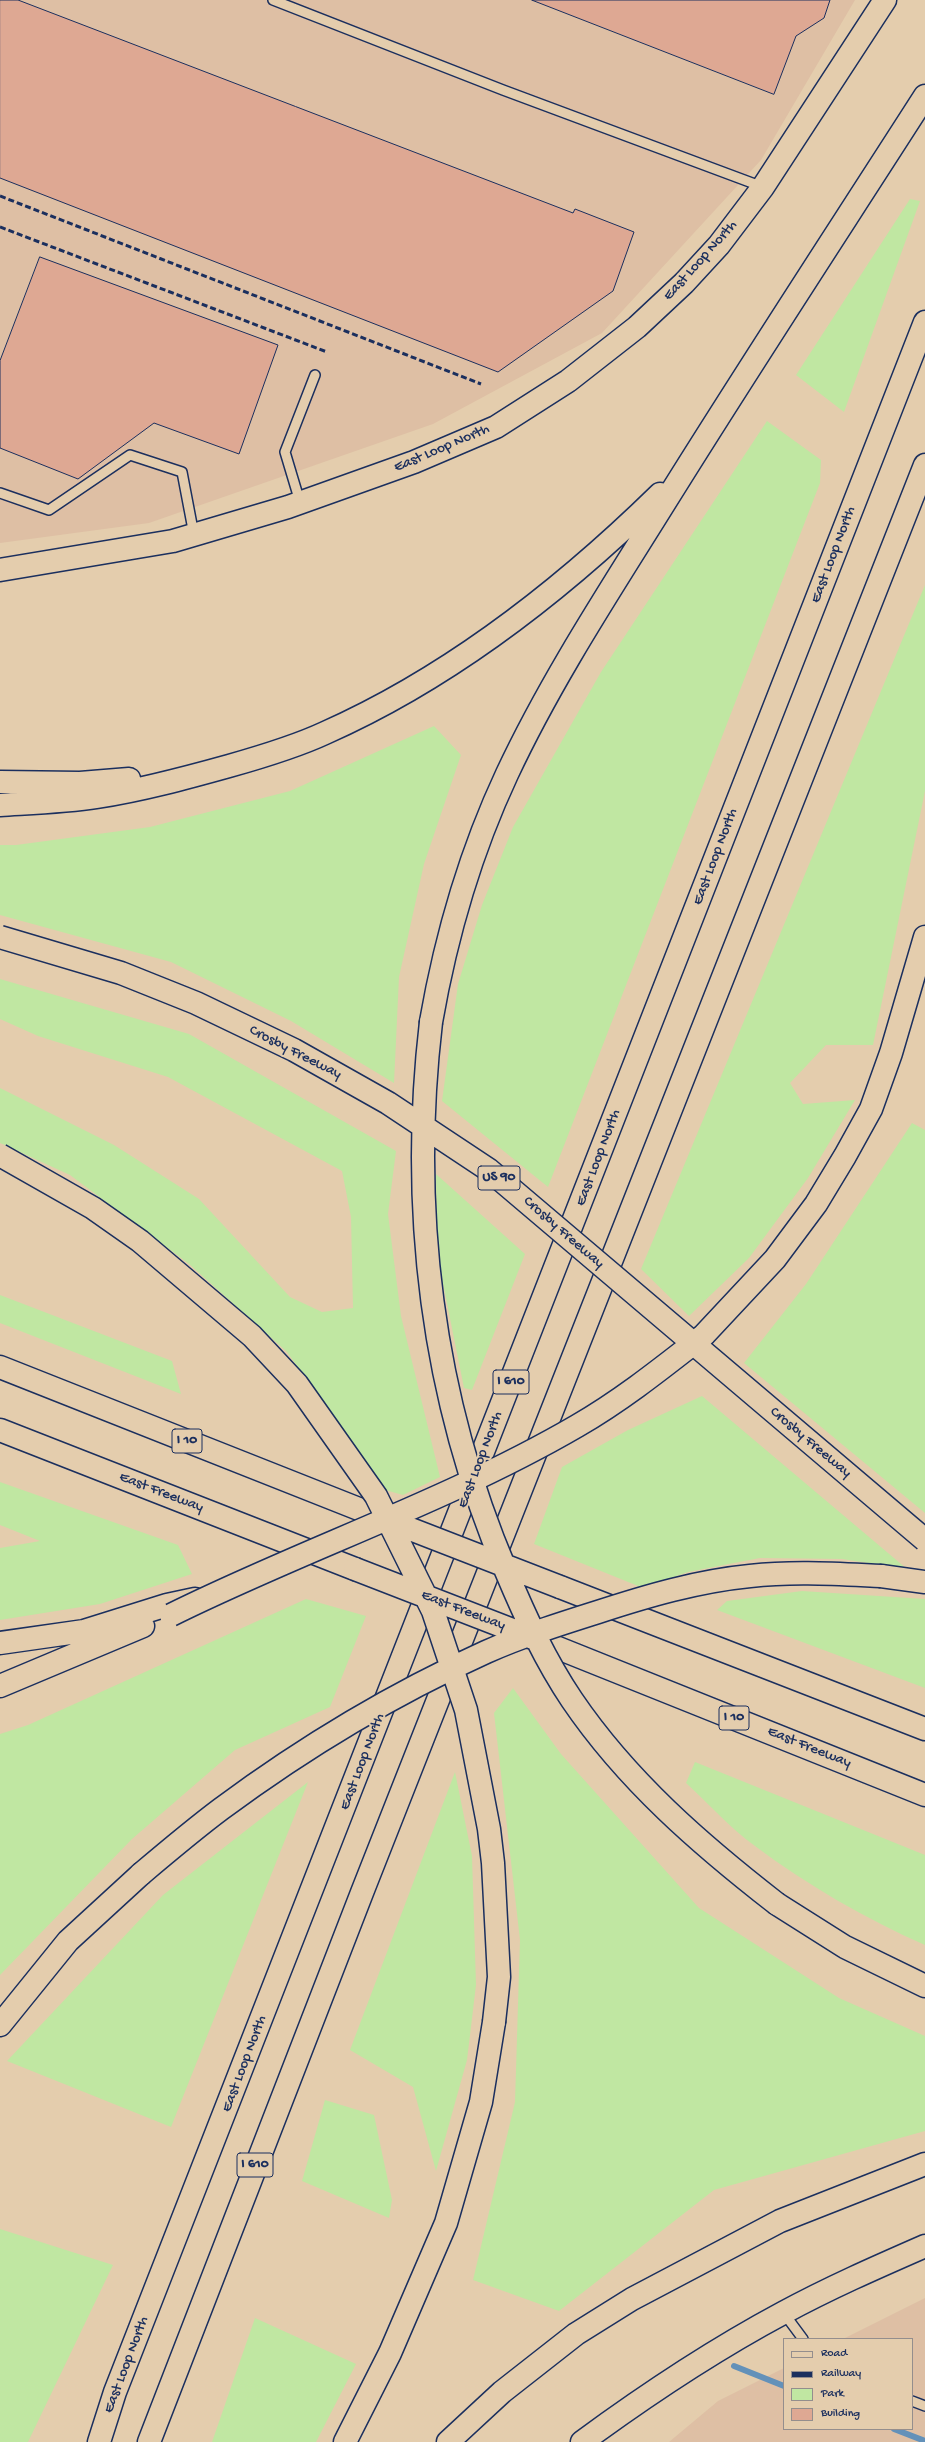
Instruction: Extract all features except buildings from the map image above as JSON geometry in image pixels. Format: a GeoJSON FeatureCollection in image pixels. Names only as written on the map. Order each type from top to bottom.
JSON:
{"type":"FeatureCollection","features":[{"type":"Feature","properties":{"kind":"main road","name":"East Loop North"},"geometry":{"type":"LineString","coordinates":[[0,570],[173,541],[294,505],[414,462],[496,427],[568,381],[637,327],[684,283],[719,245],[763,187],[885,0]]}},
{"type":"Feature","properties":{"kind":"main road"},"geometry":{"type":"LineString","coordinates":[[925,96],[685,470],[596,613],[538,712],[506,775],[475,852],[452,920],[431,1022],[423,1095],[422,1148],[422,1205],[430,1294],[460,1438],[475,1488],[499,1555],[533,1632],[554,1672],[574,1703],[614,1754],[686,1828],[727,1865],[778,1904],[845,1947],[925,1986]]}},
{"type":"Feature","properties":{"kind":"main road","name":"East Loop North"},"geometry":{"type":"LineString","coordinates":[[99,2442],[115,2392],[925,322]]}},
{"type":"Feature","properties":{"kind":"main road","name":"I 610"},"geometry":{"type":"LineString","coordinates":[[149,2442],[363,1890],[925,465]]}},
{"type":"Feature","properties":{"kind":"main road"},"geometry":{"type":"LineString","coordinates":[[0,805],[98,797],[185,778],[264,756],[324,734],[375,710],[467,654],[566,582],[685,470]]}},
{"type":"Feature","properties":{"kind":"main road"},"geometry":{"type":"LineString","coordinates":[[0,782],[80,783],[130,779],[174,774],[264,756]]}},
{"type":"Feature","properties":{"kind":"main road","name":"Crosby Freeway"},"geometry":{"type":"LineString","coordinates":[[0,937],[121,973],[196,1003],[294,1050],[388,1103],[489,1170],[925,1540]]}},
{"type":"Feature","properties":{"kind":"main road"},"geometry":{"type":"LineString","coordinates":[[0,1686],[169,1610],[209,1596],[358,1532],[512,1460],[577,1426],[616,1401],[702,1336],[775,1259],[816,1204],[845,1156],[871,1109],[886,1067],[925,937]]}},
{"type":"Feature","properties":{"kind":"main road"},"geometry":{"type":"LineString","coordinates":[[0,1155],[93,1208],[140,1241],[252,1336],[296,1384],[376,1496],[434,1611],[466,1710],[489,1829],[493,1863],[498,1969],[494,2022],[481,2102],[446,2223],[390,2353],[345,2442]]}},
{"type":"Feature","properties":{"kind":"main road","name":"I 10"},"geometry":{"type":"LineString","coordinates":[[0,1367],[925,1730]]}},
{"type":"Feature","properties":{"kind":"main road","name":"East Freeway"},"geometry":{"type":"LineString","coordinates":[[0,1430],[356,1568],[925,1794]]}},
{"type":"Feature","properties":{"kind":"main road"},"geometry":{"type":"LineString","coordinates":[[0,2024],[68,1941],[140,1874],[221,1809],[279,1769],[352,1723],[442,1673],[487,1652],[552,1626],[625,1603],[711,1582],[749,1576],[810,1572],[881,1576],[925,1582]]}},
{"type":"Feature","properties":{"kind":"main road"},"geometry":{"type":"LineString","coordinates":[[0,1643],[84,1631],[169,1610]]}},
{"type":"Feature","properties":{"kind":"main road"},"geometry":{"type":"LineString","coordinates":[[448,2442],[502,2392],[576,2334],[632,2299],[780,2221],[925,2164]]}},
{"type":"Feature","properties":{"kind":"main road"},"geometry":{"type":"LineString","coordinates":[[582,2442],[642,2398],[783,2312],[838,2285],[925,2246]]}},
{"type":"Feature","properties":{"kind":"lane"},"geometry":{"type":"LineString","coordinates":[[274,0],[503,90],[763,187]]}},
{"type":"Feature","properties":{"kind":"lane"},"geometry":{"type":"LineString","coordinates":[[294,505],[285,452],[315,374]]}},
{"type":"Feature","properties":{"kind":"lane"},"geometry":{"type":"LineString","coordinates":[[0,493],[49,510],[130,455],[182,472],[194,534]]}},
{"type":"Feature","properties":{"kind":"lane"},"geometry":{"type":"LineString","coordinates":[[783,2312],[801,2338]]}},
{"type":"Feature","properties":{"kind":"lane"},"geometry":{"type":"LineString","coordinates":[[913,2401],[925,2406]]}},
{"type":"Feature","properties":{"kind":"shaded area"},"geometry":{"type":"Polygon","coordinates":[[[0,0],[855,0],[761,160],[602,333],[433,424],[149,523],[0,543],[0,0]]]}},
{"type":"Feature","properties":{"kind":"shaded area"},"geometry":{"type":"Polygon","coordinates":[[[925,2298],[925,2442],[669,2442],[718,2401],[783,2368],[783,2430],[913,2430],[913,2338],[845,2338],[925,2298]]]}},
{"type":"Feature","properties":{"kind":"green space"},"geometry":{"type":"Polygon","coordinates":[[[910,199],[920,201],[844,412],[796,375],[910,199]]]}},
{"type":"Feature","properties":{"kind":"green space"},"geometry":{"type":"Polygon","coordinates":[[[767,421],[821,460],[820,483],[548,1187],[442,1101],[458,984],[482,905],[513,827],[601,672],[767,421]]]}},
{"type":"Feature","properties":{"kind":"green space"},"geometry":{"type":"Polygon","coordinates":[[[925,585],[925,791],[873,1045],[826,1045],[790,1083],[803,1104],[855,1100],[808,1178],[749,1258],[689,1316],[641,1269],[925,585]]]}},
{"type":"Feature","properties":{"kind":"green space"},"geometry":{"type":"Polygon","coordinates":[[[434,726],[461,755],[424,864],[399,977],[394,1083],[291,1021],[171,962],[0,915],[0,845],[16,845],[150,827],[290,791],[434,726]]]}},
{"type":"Feature","properties":{"kind":"green space"},"geometry":{"type":"Polygon","coordinates":[[[0,979],[189,1034],[396,1151],[388,1214],[401,1316],[440,1477],[403,1495],[385,1490],[287,1352],[189,1264],[70,1175],[0,1143],[0,1088],[114,1145],[199,1199],[290,1297],[322,1312],[353,1308],[351,1217],[342,1171],[168,1077],[38,1036],[0,1019],[0,979]]]}},
{"type":"Feature","properties":{"kind":"green space"},"geometry":{"type":"Polygon","coordinates":[[[912,1123],[925,1130],[925,1513],[744,1363],[806,1284],[912,1123]]]}},
{"type":"Feature","properties":{"kind":"green space"},"geometry":{"type":"Polygon","coordinates":[[[436,1174],[525,1254],[472,1390],[464,1388],[437,1254],[436,1174]]]}},
{"type":"Feature","properties":{"kind":"green space"},"geometry":{"type":"Polygon","coordinates":[[[0,1295],[172,1361],[181,1394],[0,1323],[0,1295]]]}},
{"type":"Feature","properties":{"kind":"green space"},"geometry":{"type":"Polygon","coordinates":[[[702,1396],[907,1569],[842,1559],[760,1558],[688,1572],[643,1588],[534,1544],[562,1467],[628,1430],[702,1396]]]}},
{"type":"Feature","properties":{"kind":"green space"},"geometry":{"type":"Polygon","coordinates":[[[0,1482],[178,1545],[192,1574],[100,1604],[0,1620],[0,1548],[40,1541],[0,1525],[0,1482]]]}},
{"type":"Feature","properties":{"kind":"green space"},"geometry":{"type":"Polygon","coordinates":[[[802,1591],[925,1599],[925,1688],[717,1610],[727,1601],[802,1591]]]}},
{"type":"Feature","properties":{"kind":"green space"},"geometry":{"type":"Polygon","coordinates":[[[306,1599],[366,1616],[330,1707],[235,1750],[132,1839],[0,1975],[0,1734],[28,1725],[306,1599]]]}},
{"type":"Feature","properties":{"kind":"green space"},"geometry":{"type":"Polygon","coordinates":[[[513,1688],[561,1754],[699,1908],[839,1998],[925,2036],[925,2131],[714,2190],[559,2311],[473,2280],[515,2102],[520,1940],[494,1713],[513,1688]]]}},
{"type":"Feature","properties":{"kind":"green space"},"geometry":{"type":"Polygon","coordinates":[[[695,1762],[925,1855],[925,1945],[859,1913],[816,1888],[746,1839],[686,1783],[695,1762]]]}},
{"type":"Feature","properties":{"kind":"green space"},"geometry":{"type":"Polygon","coordinates":[[[455,1772],[472,1856],[476,1985],[467,2060],[436,2171],[413,2087],[350,2050],[455,1772]]]}},
{"type":"Feature","properties":{"kind":"green space"},"geometry":{"type":"Polygon","coordinates":[[[308,1782],[171,2127],[7,2061],[163,1895],[308,1782]]]}},
{"type":"Feature","properties":{"kind":"green space"},"geometry":{"type":"Polygon","coordinates":[[[325,2100],[374,2115],[392,2200],[389,2218],[302,2181],[325,2100]]]}},
{"type":"Feature","properties":{"kind":"green space"},"geometry":{"type":"Polygon","coordinates":[[[0,2229],[113,2265],[28,2442],[0,2442],[0,2229]]]}},
{"type":"Feature","properties":{"kind":"green space"},"geometry":{"type":"Polygon","coordinates":[[[255,2318],[356,2364],[316,2442],[212,2442],[255,2318]]]}},
{"type":"Feature","properties":{"kind":"waterway"},"geometry":{"type":"LineString","coordinates":[[734,2366],[783,2386]]}},
{"type":"Feature","properties":{"kind":"waterway"},"geometry":{"type":"LineString","coordinates":[[897,2430],[925,2441]]}},
{"type":"Feature","properties":{"kind":"railway"},"geometry":{"type":"LineString","coordinates":[[0,196],[481,384]]}},
{"type":"Feature","properties":{"kind":"railway"},"geometry":{"type":"LineString","coordinates":[[0,227],[327,352]]}}]}
